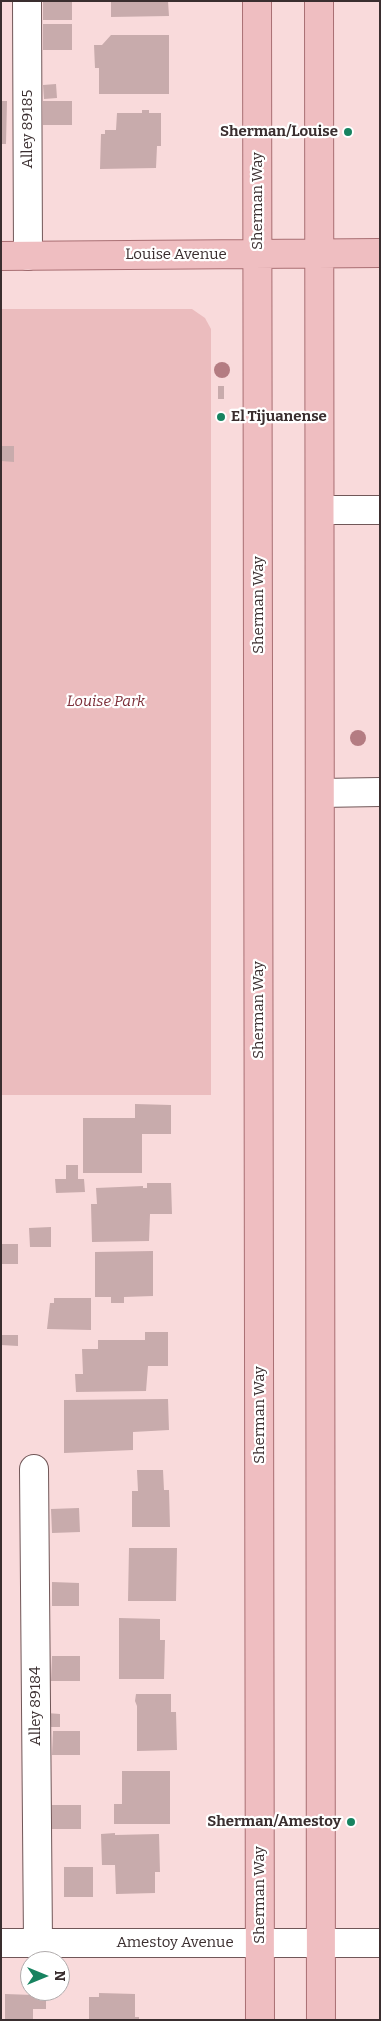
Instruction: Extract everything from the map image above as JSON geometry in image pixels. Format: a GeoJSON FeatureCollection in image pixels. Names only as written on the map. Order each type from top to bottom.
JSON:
{"type":"FeatureCollection","features":[{"type":"Feature","properties":{"kind":"main road","name":"Sherman Way"},"geometry":{"type":"LineString","coordinates":[[257,1],[260,2020]]}},
{"type":"Feature","properties":{"kind":"main road"},"geometry":{"type":"LineString","coordinates":[[319,1],[321,2020]]}},
{"type":"Feature","properties":{"kind":"main road","name":"Louise Avenue"},"geometry":{"type":"LineString","coordinates":[[1,256],[380,254]]}},
{"type":"Feature","properties":{"kind":"street","name":"Alley 89185"},"geometry":{"type":"LineString","coordinates":[[27,1],[28,256]]}},
{"type":"Feature","properties":{"kind":"street"},"geometry":{"type":"LineString","coordinates":[[320,510],[380,510]]}},
{"type":"Feature","properties":{"kind":"street"},"geometry":{"type":"LineString","coordinates":[[320,793],[380,792]]}},
{"type":"Feature","properties":{"kind":"street","name":"Alley 89184"},"geometry":{"type":"LineString","coordinates":[[34,1468],[38,1943]]}},
{"type":"Feature","properties":{"kind":"street","name":"Amestoy Avenue"},"geometry":{"type":"LineString","coordinates":[[1,1943],[380,1943]]}},
{"type":"Feature","properties":{"kind":"green space","name":"Louise Park"},"geometry":{"type":"Polygon","coordinates":[[[1,309],[192,309],[205,318],[211,329],[211,1095],[1,1095],[1,309]]]}},
{"type":"Feature","properties":{"kind":"building"},"geometry":{"type":"Polygon","coordinates":[[[43,1],[72,1],[72,20],[43,20],[43,1]]]}},
{"type":"Feature","properties":{"kind":"building"},"geometry":{"type":"Polygon","coordinates":[[[111,1],[168,1],[169,16],[111,17],[111,1]]]}},
{"type":"Feature","properties":{"kind":"building"},"geometry":{"type":"Polygon","coordinates":[[[43,24],[72,24],[72,50],[43,50],[43,24]]]}},
{"type":"Feature","properties":{"kind":"building"},"geometry":{"type":"Polygon","coordinates":[[[111,35],[169,35],[169,94],[99,94],[99,68],[95,68],[94,45],[102,45],[111,35]]]}},
{"type":"Feature","properties":{"kind":"building"},"geometry":{"type":"Polygon","coordinates":[[[56,84],[57,98],[44,99],[43,85],[56,84]]]}},
{"type":"Feature","properties":{"kind":"building"},"geometry":{"type":"Polygon","coordinates":[[[1,101],[7,101],[6,144],[1,144],[1,101]]]}},
{"type":"Feature","properties":{"kind":"building"},"geometry":{"type":"Polygon","coordinates":[[[43,101],[72,101],[72,125],[43,125],[43,101]]]}},
{"type":"Feature","properties":{"kind":"building"},"geometry":{"type":"Polygon","coordinates":[[[142,110],[149,110],[149,113],[161,113],[161,146],[157,146],[156,168],[100,169],[101,134],[105,134],[105,130],[116,130],[117,113],[142,113],[142,110]]]}},
{"type":"Feature","properties":{"kind":"building"},"geometry":{"type":"Polygon","coordinates":[[[218,386],[224,386],[224,399],[218,399],[218,386]]]}},
{"type":"Feature","properties":{"kind":"building"},"geometry":{"type":"Polygon","coordinates":[[[1,446],[14,446],[14,462],[1,461],[1,446]]]}},
{"type":"Feature","properties":{"kind":"building"},"geometry":{"type":"Polygon","coordinates":[[[135,1104],[171,1105],[171,1134],[142,1134],[142,1173],[83,1173],[83,1118],[135,1118],[135,1104]]]}},
{"type":"Feature","properties":{"kind":"building"},"geometry":{"type":"Polygon","coordinates":[[[66,1165],[78,1165],[78,1179],[84,1179],[85,1192],[56,1193],[55,1179],[66,1179],[66,1165]]]}},
{"type":"Feature","properties":{"kind":"building"},"geometry":{"type":"Polygon","coordinates":[[[147,1183],[171,1183],[172,1214],[150,1214],[149,1241],[92,1242],[91,1204],[97,1204],[96,1188],[143,1186],[143,1188],[147,1188],[147,1183]]]}},
{"type":"Feature","properties":{"kind":"building"},"geometry":{"type":"Polygon","coordinates":[[[51,1227],[51,1247],[30,1247],[29,1228],[51,1227]]]}},
{"type":"Feature","properties":{"kind":"building"},"geometry":{"type":"Polygon","coordinates":[[[1,1244],[18,1244],[18,1264],[1,1264],[1,1244]]]}},
{"type":"Feature","properties":{"kind":"building"},"geometry":{"type":"Polygon","coordinates":[[[153,1251],[153,1296],[124,1297],[124,1303],[111,1303],[111,1297],[95,1297],[95,1252],[153,1251]]]}},
{"type":"Feature","properties":{"kind":"building"},"geometry":{"type":"Polygon","coordinates":[[[54,1298],[91,1298],[91,1330],[47,1329],[50,1303],[54,1303],[54,1298]]]}},
{"type":"Feature","properties":{"kind":"building"},"geometry":{"type":"Polygon","coordinates":[[[145,1332],[168,1332],[168,1366],[148,1366],[146,1391],[76,1392],[75,1374],[83,1374],[82,1349],[98,1349],[98,1340],[145,1340],[145,1332]]]}},
{"type":"Feature","properties":{"kind":"building"},"geometry":{"type":"Polygon","coordinates":[[[1,1335],[18,1335],[18,1346],[1,1345],[1,1335]]]}},
{"type":"Feature","properties":{"kind":"building"},"geometry":{"type":"Polygon","coordinates":[[[168,1399],[169,1430],[133,1432],[133,1450],[64,1453],[64,1400],[168,1399]]]}},
{"type":"Feature","properties":{"kind":"building"},"geometry":{"type":"Polygon","coordinates":[[[137,1470],[163,1470],[164,1490],[169,1490],[170,1527],[132,1527],[132,1491],[138,1491],[137,1470]]]}},
{"type":"Feature","properties":{"kind":"building"},"geometry":{"type":"Polygon","coordinates":[[[79,1508],[80,1532],[52,1533],[51,1509],[79,1508]]]}},
{"type":"Feature","properties":{"kind":"building"},"geometry":{"type":"Polygon","coordinates":[[[129,1548],[177,1548],[176,1601],[128,1601],[129,1548]]]}},
{"type":"Feature","properties":{"kind":"building"},"geometry":{"type":"Polygon","coordinates":[[[52,1582],[79,1583],[79,1606],[52,1606],[52,1582]]]}},
{"type":"Feature","properties":{"kind":"building"},"geometry":{"type":"Polygon","coordinates":[[[119,1618],[160,1619],[160,1640],[165,1640],[164,1679],[119,1679],[119,1618]]]}},
{"type":"Feature","properties":{"kind":"building"},"geometry":{"type":"Polygon","coordinates":[[[52,1656],[80,1656],[80,1681],[51,1681],[52,1656]]]}},
{"type":"Feature","properties":{"kind":"building"},"geometry":{"type":"Polygon","coordinates":[[[136,1694],[171,1694],[171,1712],[176,1712],[177,1750],[137,1751],[136,1694]]]}},
{"type":"Feature","properties":{"kind":"building"},"geometry":{"type":"Polygon","coordinates":[[[47,1713],[60,1714],[60,1727],[47,1727],[47,1713]]]}},
{"type":"Feature","properties":{"kind":"building"},"geometry":{"type":"Polygon","coordinates":[[[53,1731],[80,1731],[80,1755],[52,1755],[53,1731]]]}},
{"type":"Feature","properties":{"kind":"building"},"geometry":{"type":"Polygon","coordinates":[[[122,1771],[170,1771],[170,1824],[114,1824],[114,1804],[122,1804],[122,1771]]]}},
{"type":"Feature","properties":{"kind":"building"},"geometry":{"type":"Polygon","coordinates":[[[52,1805],[81,1805],[81,1829],[52,1829],[52,1805]]]}},
{"type":"Feature","properties":{"kind":"building"},"geometry":{"type":"Polygon","coordinates":[[[115,1833],[115,1835],[159,1834],[160,1872],[155,1872],[155,1893],[116,1894],[115,1865],[102,1865],[101,1834],[115,1833]]]}},
{"type":"Feature","properties":{"kind":"building"},"geometry":{"type":"Polygon","coordinates":[[[64,1867],[93,1867],[93,1897],[64,1897],[64,1867]]]}},
{"type":"Feature","properties":{"kind":"building"},"geometry":{"type":"Polygon","coordinates":[[[99,1993],[135,1994],[135,2017],[139,2017],[139,2020],[89,2020],[89,1997],[99,1997],[99,1993]]]}},
{"type":"Feature","properties":{"kind":"building"},"geometry":{"type":"Polygon","coordinates":[[[5,1994],[20,1995],[20,2001],[46,2001],[46,2009],[33,2009],[33,2020],[5,2020],[5,1994]]]}},
{"type":"Feature","properties":{"kind":"place","name":"Sherman/Louise"},"geometry":{"type":"Point","coordinates":[348,132]}},
{"type":"Feature","properties":{"kind":"place","name":"El Tijuanense"},"geometry":{"type":"Point","coordinates":[221,417]}},
{"type":"Feature","properties":{"kind":"place","name":"Sherman/Amestoy"},"geometry":{"type":"Point","coordinates":[351,1822]}}]}
